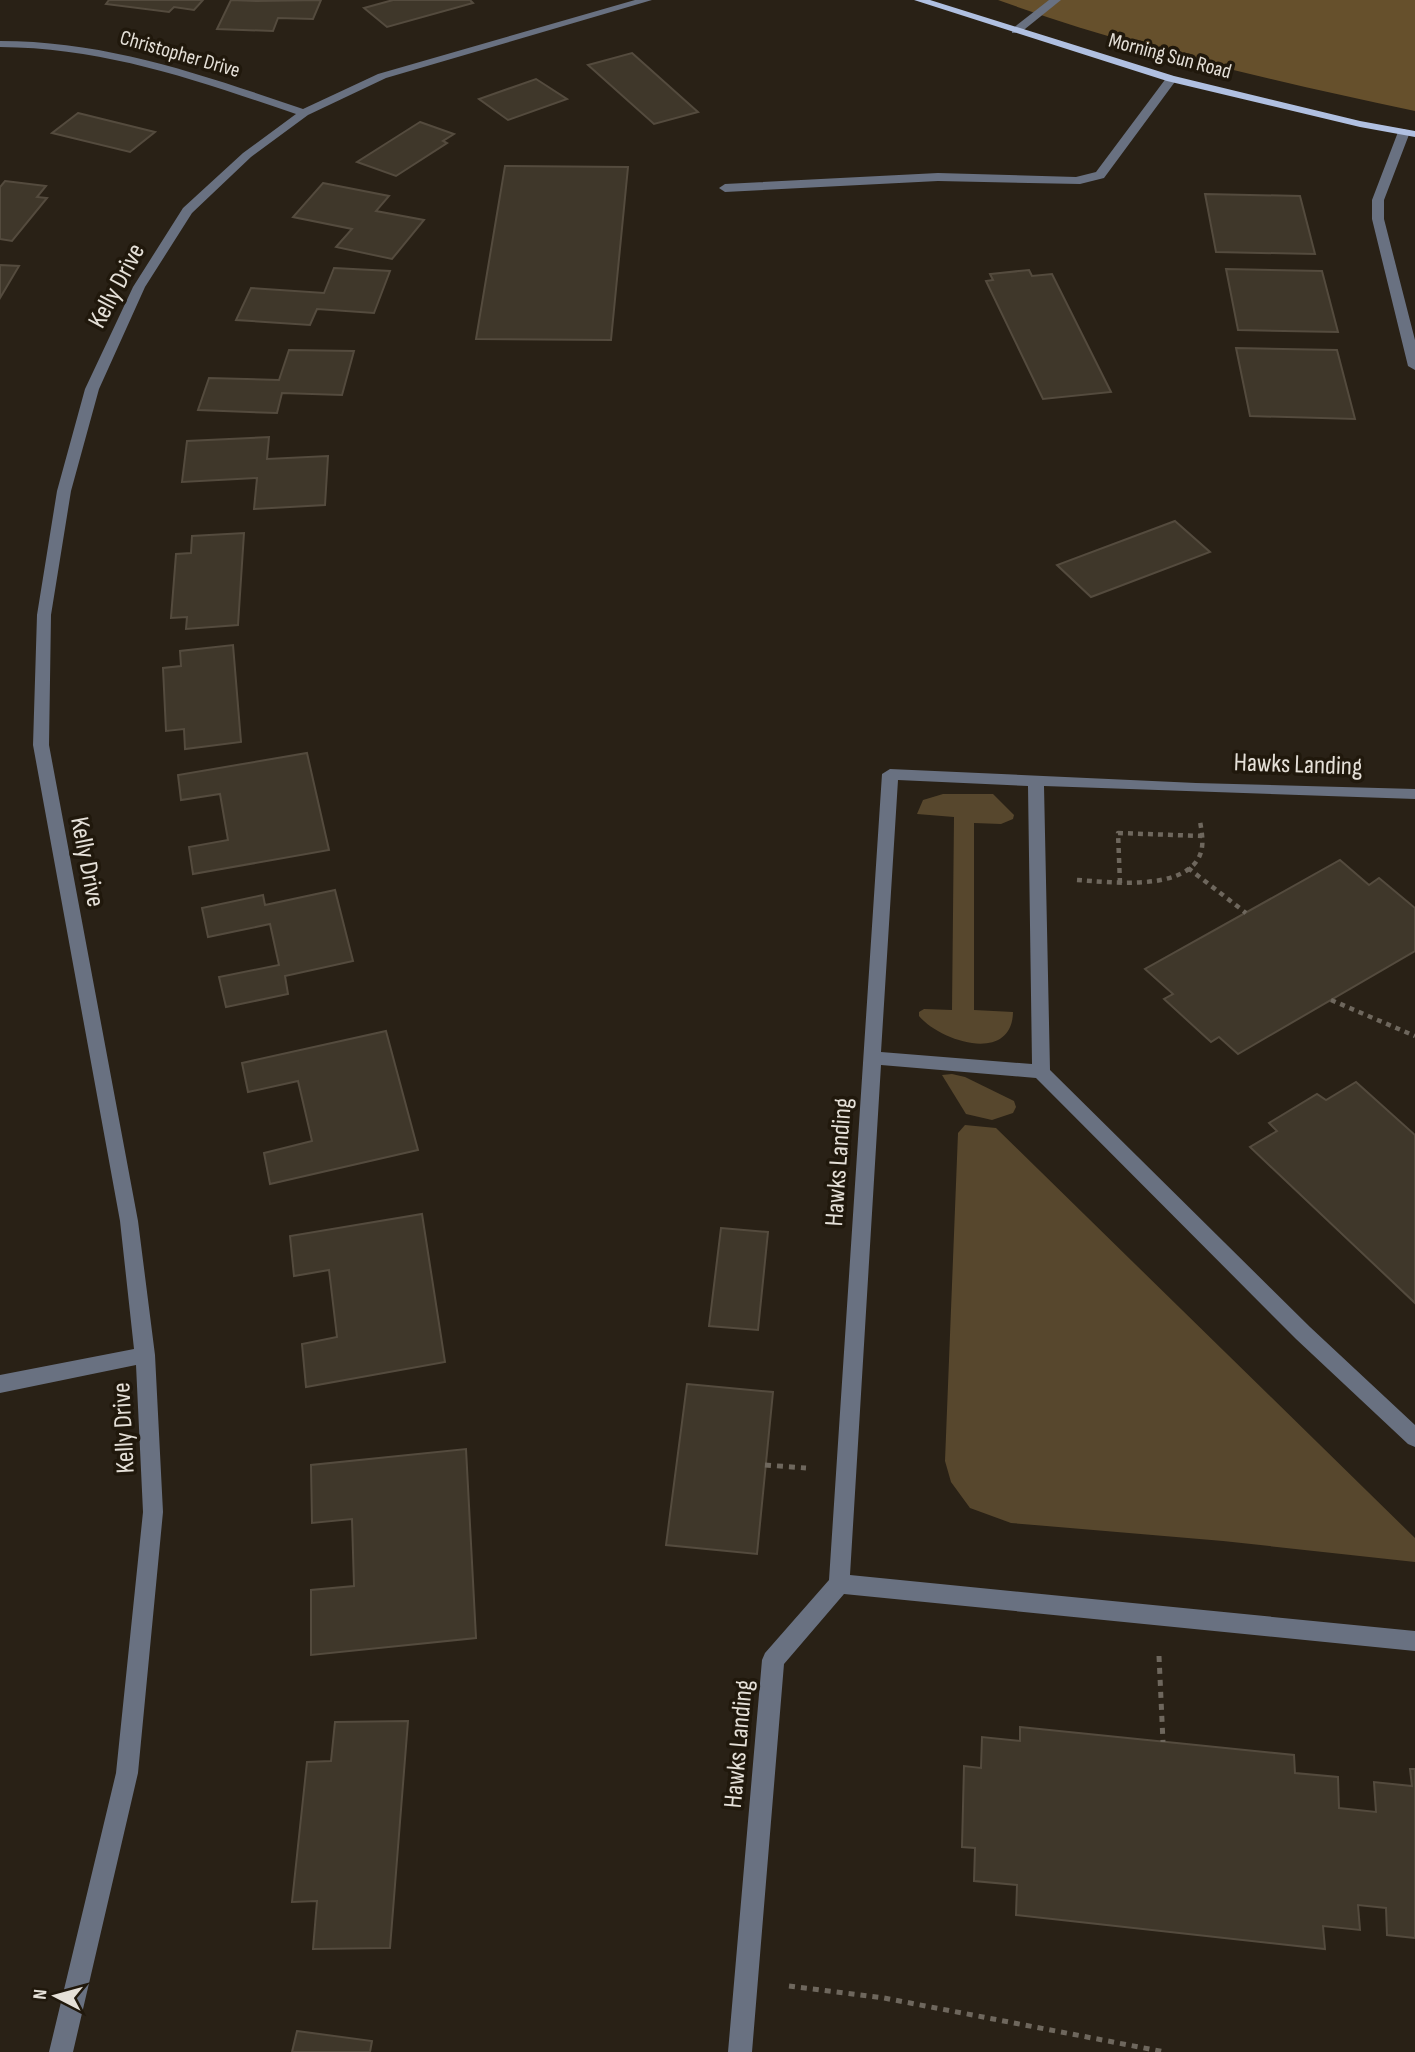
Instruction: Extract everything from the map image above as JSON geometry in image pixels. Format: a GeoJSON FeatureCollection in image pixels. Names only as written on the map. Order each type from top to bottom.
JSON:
{"type":"FeatureCollection","features":[{"type":"Feature","properties":{"kind":"main road","name":"Morning Sun Road"},"geometry":{"type":"LineString","coordinates":[[919,0],[1171,79],[1409,133]]}},
{"type":"Feature","properties":{"kind":"street","name":"Kelly Drive"},"geometry":{"type":"LineString","coordinates":[[61,2052],[127,1773],[153,1512],[145,1355],[129,1221],[41,745],[44,615],[64,491],[92,389],[139,287],[187,211],[247,155],[304,113],[382,76],[647,0]]}},
{"type":"Feature","properties":{"kind":"street"},"geometry":{"type":"LineString","coordinates":[[1016,31],[1056,0]]}},
{"type":"Feature","properties":{"kind":"street","name":"Christopher Drive"},"geometry":{"type":"LineString","coordinates":[[0,44],[92,50],[149,62],[304,113]]}},
{"type":"Feature","properties":{"kind":"street"},"geometry":{"type":"LineString","coordinates":[[725,188],[938,177],[1076,181],[1100,175],[1171,79]]}},
{"type":"Feature","properties":{"kind":"street"},"geometry":{"type":"LineString","coordinates":[[1409,133],[1378,200],[1378,219],[1415,366]]}},
{"type":"Feature","properties":{"kind":"street","name":"Hawks Landing"},"geometry":{"type":"LineString","coordinates":[[740,2052],[773,1660],[839,1584],[890,774],[1196,788],[1415,794]]}},
{"type":"Feature","properties":{"kind":"street"},"geometry":{"type":"LineString","coordinates":[[1036,781],[1041,1072]]}},
{"type":"Feature","properties":{"kind":"street"},"geometry":{"type":"LineString","coordinates":[[872,1058],[1041,1072],[1303,1333],[1415,1438]]}},
{"type":"Feature","properties":{"kind":"street"},"geometry":{"type":"LineString","coordinates":[[0,1384],[145,1355]]}},
{"type":"Feature","properties":{"kind":"street"},"geometry":{"type":"LineString","coordinates":[[839,1584],[1415,1641]]}},
{"type":"Feature","properties":{"kind":"path"},"geometry":{"type":"LineString","coordinates":[[1038,877],[1149,883],[1188,868],[1198,856],[1203,844],[1196,788]]}},
{"type":"Feature","properties":{"kind":"path"},"geometry":{"type":"LineString","coordinates":[[1121,883],[1118,833],[1202,836]]}},
{"type":"Feature","properties":{"kind":"path"},"geometry":{"type":"LineString","coordinates":[[1188,868],[1246,913]]}},
{"type":"Feature","properties":{"kind":"path"},"geometry":{"type":"LineString","coordinates":[[1331,1000],[1415,1036]]}},
{"type":"Feature","properties":{"kind":"path"},"geometry":{"type":"LineString","coordinates":[[1157,1616],[1163,1742]]}},
{"type":"Feature","properties":{"kind":"path"},"geometry":{"type":"LineString","coordinates":[[746,1982],[855,1992],[1101,2042],[1165,2052]]}},
{"type":"Feature","properties":{"kind":"shaded area"},"geometry":{"type":"Polygon","coordinates":[[[998,0],[1415,0],[1415,111],[1205,63],[1101,34],[998,0]]]}},
{"type":"Feature","properties":{"kind":"shaded area"},"geometry":{"type":"Polygon","coordinates":[[[943,794],[993,794],[1014,815],[1013,819],[1001,824],[974,823],[974,1010],[1013,1012],[1010,1028],[1001,1038],[989,1043],[958,1040],[943,1034],[919,1016],[919,1012],[924,1009],[952,1010],[954,817],[917,814],[923,800],[943,794]]]}},
{"type":"Feature","properties":{"kind":"shaded area"},"geometry":{"type":"Polygon","coordinates":[[[942,1075],[965,1077],[1014,1101],[1016,1107],[1013,1113],[992,1120],[966,1114],[942,1075]]]}},
{"type":"Feature","properties":{"kind":"shaded area"},"geometry":{"type":"Polygon","coordinates":[[[965,1125],[996,1128],[1415,1538],[1415,1562],[1223,1541],[1011,1523],[970,1508],[951,1482],[945,1461],[958,1133],[965,1125]]]}},
{"type":"Feature","properties":{"kind":"building"},"geometry":{"type":"Polygon","coordinates":[[[109,0],[203,0],[194,10],[174,7],[169,12],[106,4],[109,0]]]}},
{"type":"Feature","properties":{"kind":"building"},"geometry":{"type":"Polygon","coordinates":[[[231,0],[321,0],[313,19],[278,18],[273,31],[217,29],[231,0]]]}},
{"type":"Feature","properties":{"kind":"building"},"geometry":{"type":"Polygon","coordinates":[[[393,0],[470,0],[473,3],[387,27],[364,8],[393,0]]]}},
{"type":"Feature","properties":{"kind":"building"},"geometry":{"type":"Polygon","coordinates":[[[632,53],[698,112],[654,124],[588,65],[632,53]]]}},
{"type":"Feature","properties":{"kind":"building"},"geometry":{"type":"Polygon","coordinates":[[[536,79],[567,99],[508,120],[479,99],[536,79]]]}},
{"type":"Feature","properties":{"kind":"building"},"geometry":{"type":"Polygon","coordinates":[[[78,113],[155,132],[130,152],[52,133],[78,113]]]}},
{"type":"Feature","properties":{"kind":"building"},"geometry":{"type":"Polygon","coordinates":[[[420,122],[454,134],[443,141],[447,143],[396,176],[357,162],[420,122]]]}},
{"type":"Feature","properties":{"kind":"building"},"geometry":{"type":"Polygon","coordinates":[[[505,166],[628,167],[611,340],[476,339],[505,166]]]}},
{"type":"Feature","properties":{"kind":"building"},"geometry":{"type":"Polygon","coordinates":[[[5,181],[46,186],[37,197],[47,198],[12,241],[0,239],[0,187],[5,181]]]}},
{"type":"Feature","properties":{"kind":"building"},"geometry":{"type":"Polygon","coordinates":[[[323,183],[389,196],[376,211],[424,220],[392,259],[336,247],[352,229],[293,217],[323,183]]]}},
{"type":"Feature","properties":{"kind":"building"},"geometry":{"type":"Polygon","coordinates":[[[1205,194],[1300,196],[1315,254],[1216,252],[1205,194]]]}},
{"type":"Feature","properties":{"kind":"building"},"geometry":{"type":"Polygon","coordinates":[[[0,265],[19,266],[0,298],[0,265]]]}},
{"type":"Feature","properties":{"kind":"building"},"geometry":{"type":"Polygon","coordinates":[[[334,268],[390,271],[374,313],[317,309],[310,325],[236,320],[251,288],[324,293],[334,268]]]}},
{"type":"Feature","properties":{"kind":"building"},"geometry":{"type":"Polygon","coordinates":[[[1226,269],[1322,271],[1338,332],[1238,330],[1226,269]]]}},
{"type":"Feature","properties":{"kind":"building"},"geometry":{"type":"Polygon","coordinates":[[[1029,270],[1032,276],[1052,274],[1111,392],[1043,399],[986,281],[993,280],[990,274],[1029,270]]]}},
{"type":"Feature","properties":{"kind":"building"},"geometry":{"type":"Polygon","coordinates":[[[1236,348],[1337,350],[1355,419],[1250,416],[1236,348]]]}},
{"type":"Feature","properties":{"kind":"building"},"geometry":{"type":"Polygon","coordinates":[[[289,350],[354,351],[342,395],[282,393],[277,413],[198,410],[209,378],[279,380],[289,350]]]}},
{"type":"Feature","properties":{"kind":"building"},"geometry":{"type":"Polygon","coordinates":[[[269,437],[267,459],[328,456],[325,505],[254,509],[257,478],[182,482],[187,441],[269,437]]]}},
{"type":"Feature","properties":{"kind":"building"},"geometry":{"type":"Polygon","coordinates":[[[1175,521],[1210,552],[1091,597],[1057,565],[1175,521]]]}},
{"type":"Feature","properties":{"kind":"building"},"geometry":{"type":"Polygon","coordinates":[[[244,533],[238,625],[186,629],[187,617],[171,618],[176,554],[191,553],[192,536],[244,533]]]}},
{"type":"Feature","properties":{"kind":"building"},"geometry":{"type":"Polygon","coordinates":[[[233,645],[241,742],[185,749],[184,729],[166,731],[163,668],[181,666],[180,651],[233,645]]]}},
{"type":"Feature","properties":{"kind":"building"},"geometry":{"type":"Polygon","coordinates":[[[307,753],[329,850],[193,874],[189,847],[228,840],[220,794],[181,800],[178,775],[307,753]]]}},
{"type":"Feature","properties":{"kind":"building"},"geometry":{"type":"Polygon","coordinates":[[[1340,860],[1369,885],[1379,878],[1415,908],[1415,951],[1238,1054],[1219,1037],[1211,1042],[1164,999],[1173,994],[1145,969],[1340,860]]]}},
{"type":"Feature","properties":{"kind":"building"},"geometry":{"type":"Polygon","coordinates":[[[335,890],[353,961],[285,976],[288,994],[226,1007],[219,977],[279,965],[270,924],[208,937],[202,908],[263,895],[265,905],[335,890]]]}},
{"type":"Feature","properties":{"kind":"building"},"geometry":{"type":"Polygon","coordinates":[[[386,1031],[418,1150],[270,1184],[264,1153],[312,1141],[298,1081],[248,1092],[242,1063],[386,1031]]]}},
{"type":"Feature","properties":{"kind":"building"},"geometry":{"type":"Polygon","coordinates":[[[1356,1082],[1415,1135],[1415,1303],[1250,1147],[1277,1131],[1269,1123],[1317,1094],[1326,1100],[1356,1082]]]}},
{"type":"Feature","properties":{"kind":"building"},"geometry":{"type":"Polygon","coordinates":[[[422,1214],[445,1362],[306,1387],[302,1344],[337,1337],[329,1270],[294,1276],[290,1236],[422,1214]]]}},
{"type":"Feature","properties":{"kind":"building"},"geometry":{"type":"Polygon","coordinates":[[[721,1228],[768,1232],[758,1330],[709,1326],[721,1228]]]}},
{"type":"Feature","properties":{"kind":"building"},"geometry":{"type":"Polygon","coordinates":[[[687,1384],[773,1392],[757,1554],[666,1545],[687,1384]]]}},
{"type":"Feature","properties":{"kind":"building"},"geometry":{"type":"Polygon","coordinates":[[[466,1449],[476,1638],[311,1655],[311,1590],[354,1586],[352,1519],[312,1523],[311,1465],[466,1449]]]}},
{"type":"Feature","properties":{"kind":"building"},"geometry":{"type":"Polygon","coordinates":[[[408,1721],[390,1948],[313,1949],[317,1901],[292,1902],[307,1762],[331,1761],[335,1722],[408,1721]]]}},
{"type":"Feature","properties":{"kind":"building"},"geometry":{"type":"Polygon","coordinates":[[[1020,1727],[1294,1755],[1295,1773],[1338,1777],[1339,1808],[1376,1812],[1374,1782],[1412,1786],[1410,1769],[1415,1769],[1415,1938],[1387,1935],[1386,1908],[1358,1905],[1360,1930],[1323,1926],[1325,1949],[1016,1915],[1017,1885],[974,1881],[975,1848],[962,1847],[964,1766],[981,1768],[982,1737],[1020,1741],[1020,1727]]]}},
{"type":"Feature","properties":{"kind":"building"},"geometry":{"type":"Polygon","coordinates":[[[297,2031],[372,2041],[370,2052],[292,2052],[297,2031]]]}}]}
